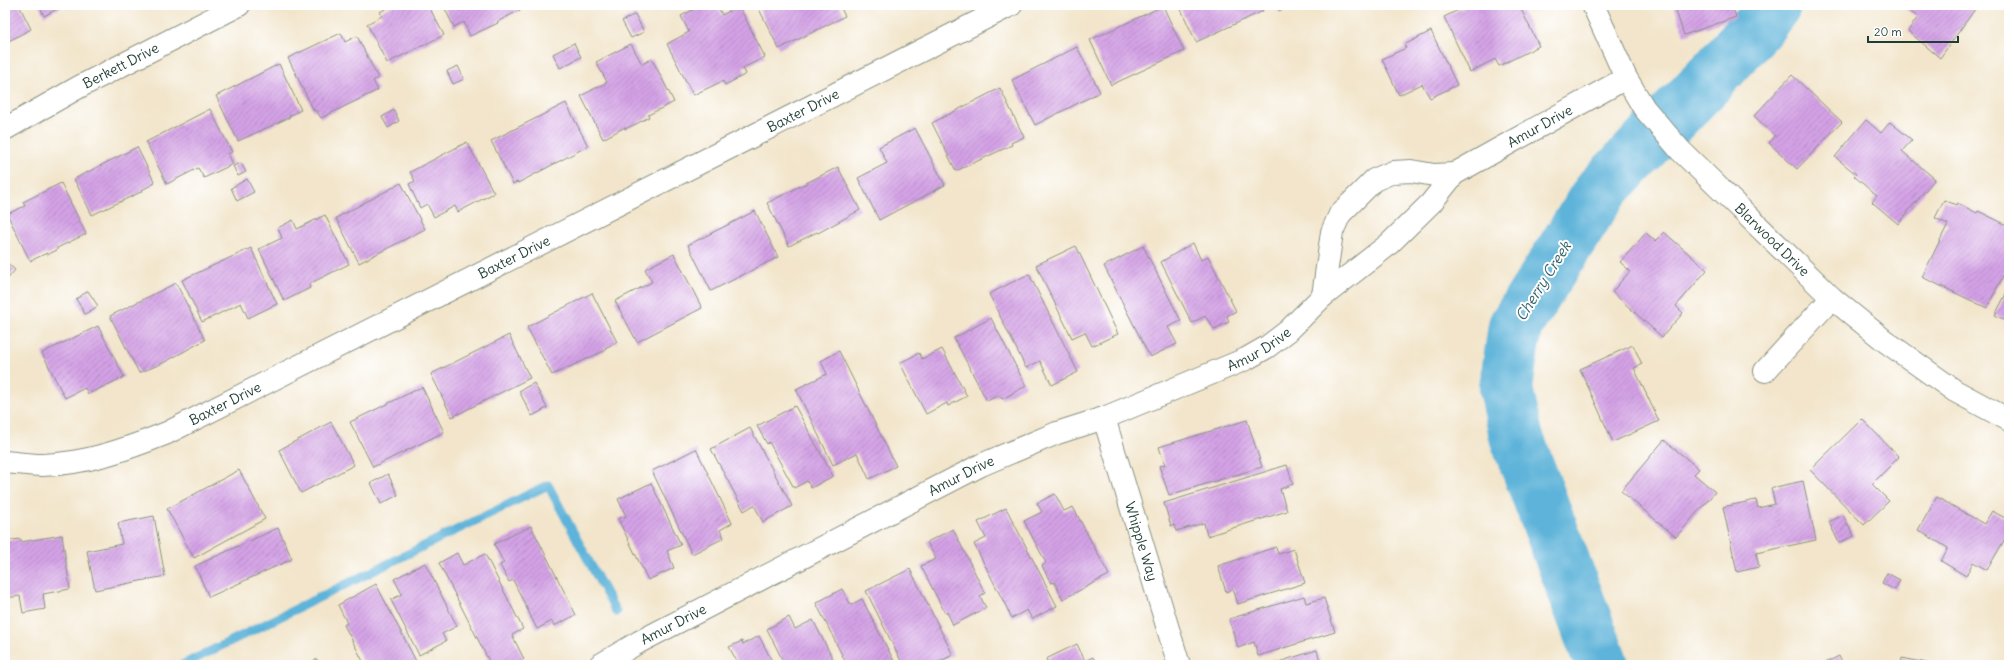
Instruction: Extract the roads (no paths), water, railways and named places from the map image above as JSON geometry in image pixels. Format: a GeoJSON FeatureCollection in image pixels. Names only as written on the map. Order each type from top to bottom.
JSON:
{"type":"FeatureCollection","features":[{"type":"Feature","properties":{"kind":"street","name":"Berkett Drive"},"geometry":{"type":"LineString","coordinates":[[5,129],[79,87],[239,5]]}},
{"type":"Feature","properties":{"kind":"street","name":"Baxter Drive"},"geometry":{"type":"LineString","coordinates":[[5,462],[42,465],[84,460],[127,449],[168,433],[1011,5]]}},
{"type":"Feature","properties":{"kind":"street","name":"Blarwood Drive"},"geometry":{"type":"LineString","coordinates":[[1593,5],[1626,78],[1644,108],[1680,150],[1832,298],[1886,341],[1955,391],[2009,420]]}},
{"type":"Feature","properties":{"kind":"street","name":"Amur Drive"},"geometry":{"type":"LineString","coordinates":[[600,665],[639,642],[981,465],[1057,433],[1104,418],[1251,356],[1267,347],[1288,331],[1323,296],[1388,245],[1431,203],[1454,174],[1626,78]]}},
{"type":"Feature","properties":{"kind":"street","name":"Amur Drive"},"geometry":{"type":"LineString","coordinates":[[1323,296],[1332,232],[1340,214],[1374,180],[1393,172],[1411,171],[1434,175],[1454,174]]}},
{"type":"Feature","properties":{"kind":"street"},"geometry":{"type":"LineString","coordinates":[[1765,371],[1832,298]]}},
{"type":"Feature","properties":{"kind":"street","name":"Whipple Way"},"geometry":{"type":"LineString","coordinates":[[1104,418],[1179,665]]}},
{"type":"Feature","properties":{"kind":"waterway","name":"Cherry Creek"},"geometry":{"type":"LineString","coordinates":[[1602,665],[1516,436],[1506,388],[1515,326],[1601,190],[1713,76],[1759,25],[1774,5]]}},
{"type":"Feature","properties":{"kind":"waterway"},"geometry":{"type":"LineString","coordinates":[[182,665],[548,485],[616,612]]}}]}
